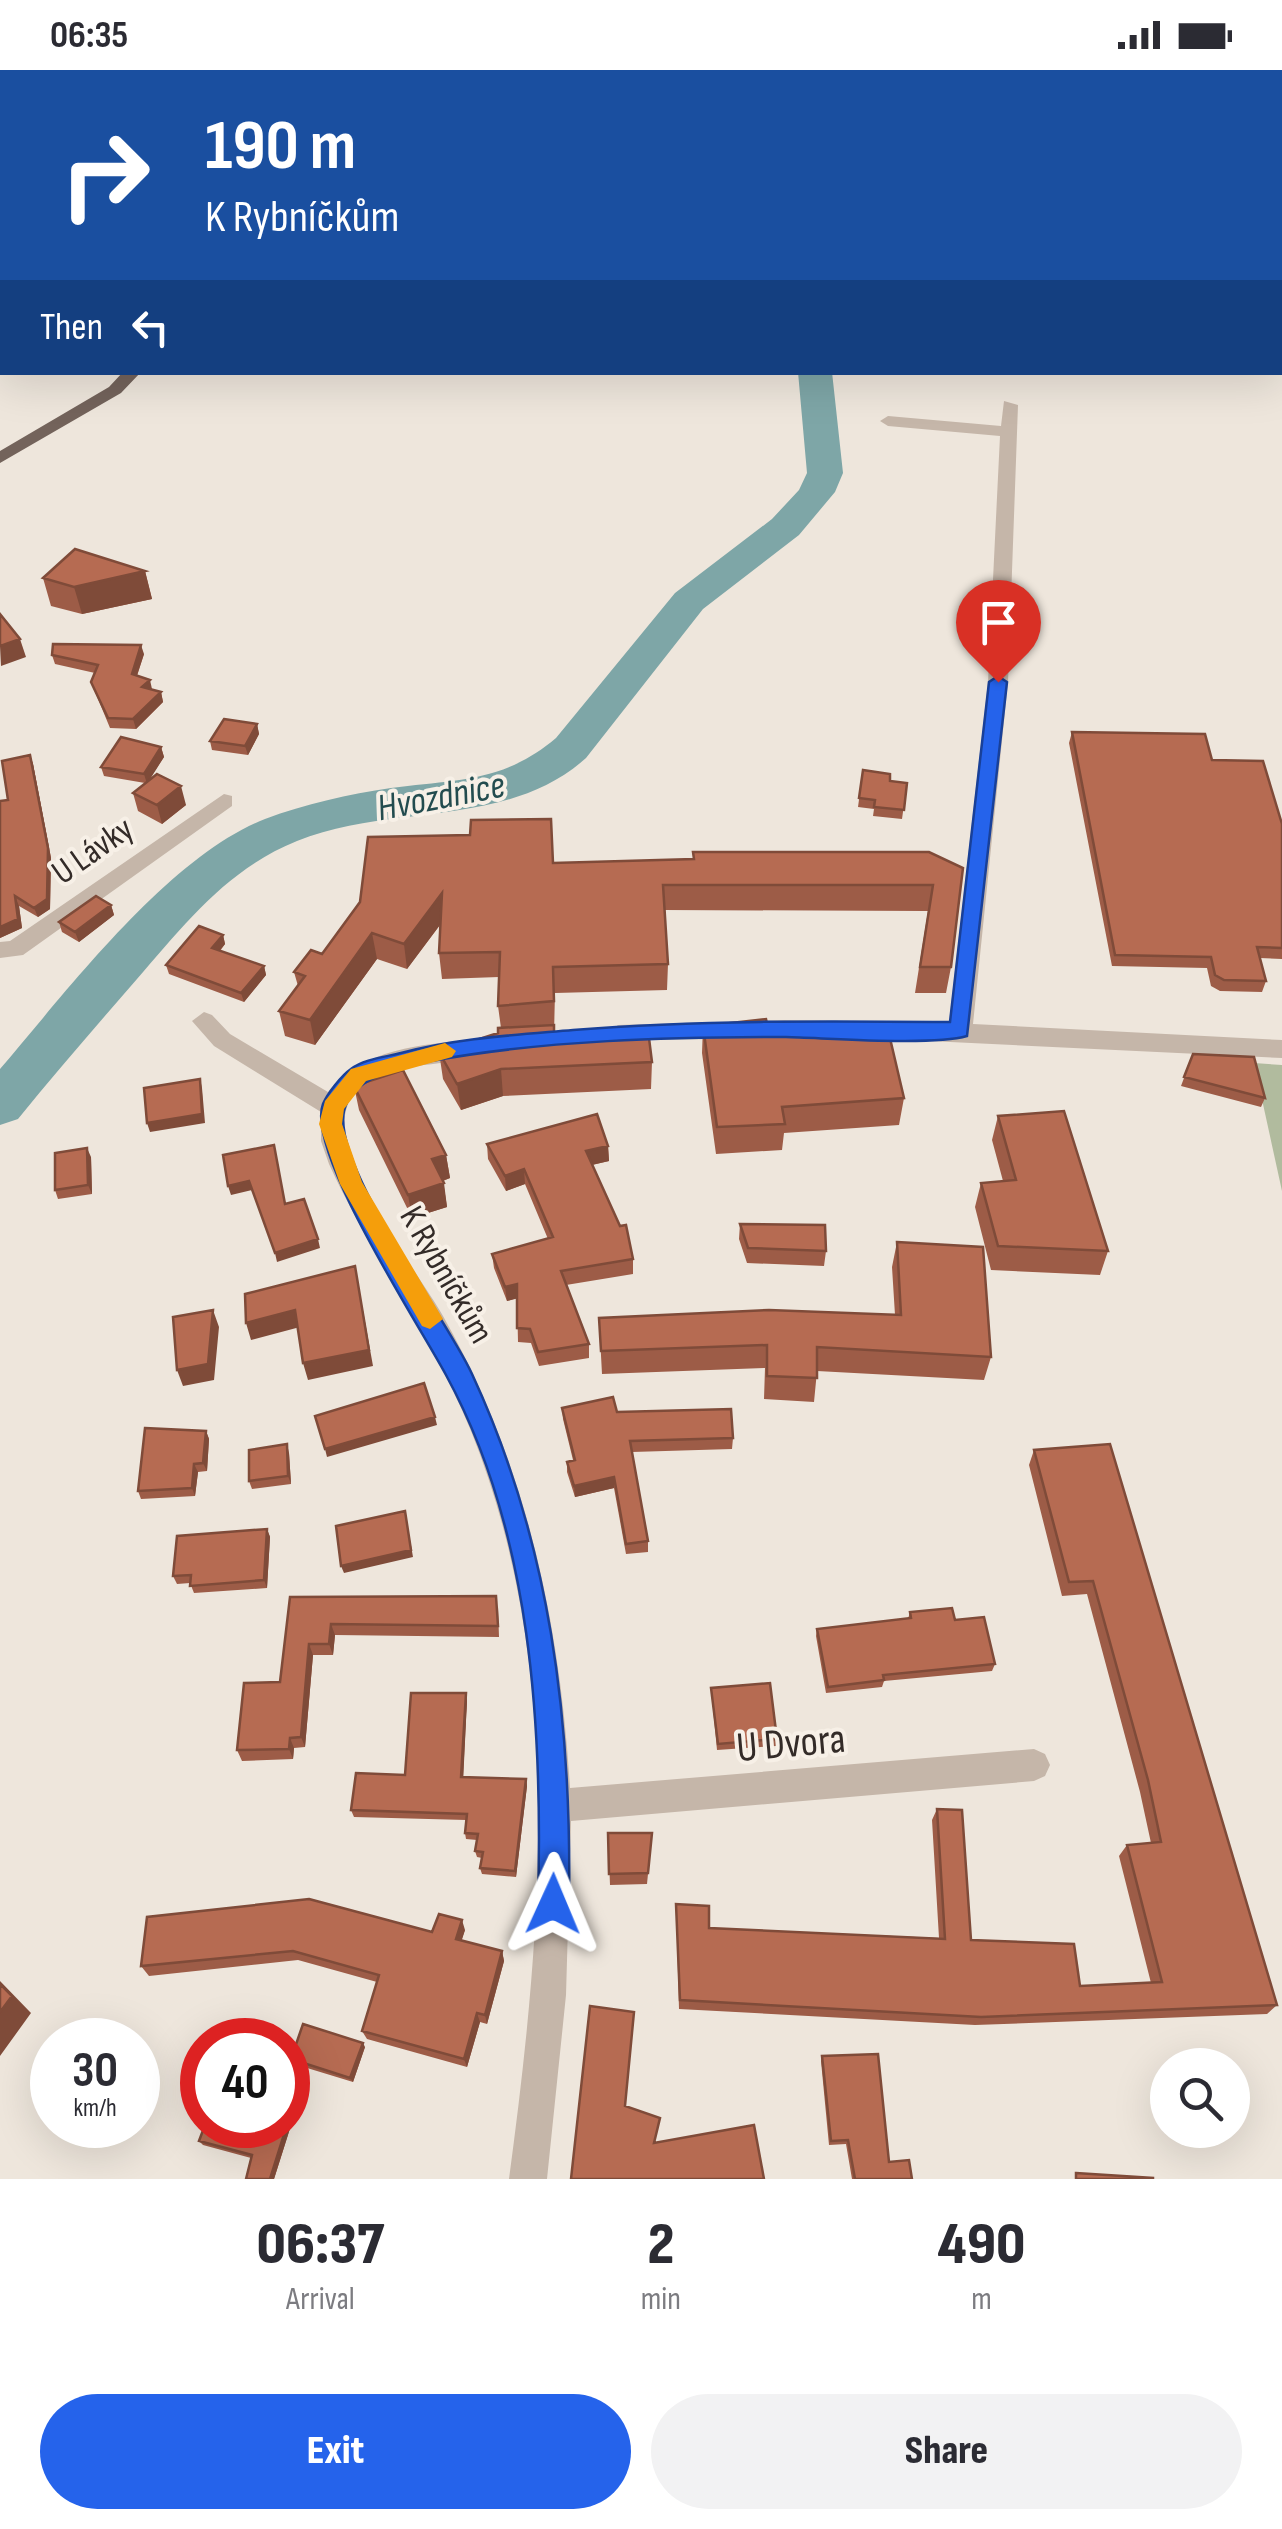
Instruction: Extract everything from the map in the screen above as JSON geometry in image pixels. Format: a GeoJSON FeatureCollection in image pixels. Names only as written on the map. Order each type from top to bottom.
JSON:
{"type":"FeatureCollection","features":[{"type":"Feature","properties":{"kind":"main road"},"geometry":{"type":"LineString","coordinates":[[0,458],[114,390],[130,375]]}},
{"type":"Feature","properties":{"kind":"street"},"geometry":{"type":"LineString","coordinates":[[960,1030],[998,682],[1010,405]]}},
{"type":"Feature","properties":{"kind":"street"},"geometry":{"type":"LineString","coordinates":[[888,421],[1010,432]]}},
{"type":"Feature","properties":{"kind":"street","name":"U Lávky"},"geometry":{"type":"LineString","coordinates":[[0,950],[15,949],[224,800]]}},
{"type":"Feature","properties":{"kind":"street"},"geometry":{"type":"LineString","coordinates":[[204,1021],[222,1040],[333,1107],[358,1075],[376,1068],[430,1053],[497,1045]]}},
{"type":"Feature","properties":{"kind":"street"},"geometry":{"type":"LineString","coordinates":[[599,1036],[693,1029],[960,1030],[1282,1049]]}},
{"type":"Feature","properties":{"kind":"street","name":"K Rybníčkům"},"geometry":{"type":"LineString","coordinates":[[333,1107],[334,1142],[351,1184],[426,1311],[490,1445],[520,1537],[540,1637],[556,1806],[550,1973],[528,2179]]}},
{"type":"Feature","properties":{"kind":"street","name":"U Dvora"},"geometry":{"type":"LineString","coordinates":[[556,1806],[1034,1765]]}},
{"type":"Feature","properties":{"kind":"green space"},"geometry":{"type":"Polygon","coordinates":[[[1254,1063],[1282,1065],[1282,1191],[1254,1063]]]}},
{"type":"Feature","properties":{"kind":"building"},"geometry":{"type":"Polygon","coordinates":[[[75,549],[145,571],[74,587],[43,578],[75,549]]]}},
{"type":"Feature","properties":{"kind":"building"},"geometry":{"type":"Polygon","coordinates":[[[0,614],[20,639],[0,646],[0,614]]]}},
{"type":"Feature","properties":{"kind":"building"},"geometry":{"type":"Polygon","coordinates":[[[53,644],[141,645],[132,674],[150,680],[142,687],[161,692],[133,719],[108,718],[91,682],[98,665],[52,655],[53,644]]]}},
{"type":"Feature","properties":{"kind":"building"},"geometry":{"type":"Polygon","coordinates":[[[224,719],[257,724],[245,746],[210,741],[224,719]]]}},
{"type":"Feature","properties":{"kind":"building"},"geometry":{"type":"Polygon","coordinates":[[[1072,732],[1205,734],[1212,760],[1263,761],[1282,824],[1282,948],[1257,947],[1266,981],[1224,980],[1215,975],[1211,957],[1115,955],[1072,732]]]}},
{"type":"Feature","properties":{"kind":"building"},"geometry":{"type":"Polygon","coordinates":[[[121,737],[161,747],[144,774],[101,767],[121,737]]]}},
{"type":"Feature","properties":{"kind":"building"},"geometry":{"type":"Polygon","coordinates":[[[30,755],[48,848],[47,899],[34,908],[15,896],[18,919],[0,927],[0,801],[8,800],[2,761],[30,755]]]}},
{"type":"Feature","properties":{"kind":"building"},"geometry":{"type":"Polygon","coordinates":[[[863,770],[890,774],[890,781],[907,783],[904,810],[874,807],[875,800],[859,798],[863,770]]]}},
{"type":"Feature","properties":{"kind":"building"},"geometry":{"type":"Polygon","coordinates":[[[157,774],[181,786],[157,805],[133,793],[157,774]]]}},
{"type":"Feature","properties":{"kind":"building"},"geometry":{"type":"Polygon","coordinates":[[[551,819],[553,863],[694,859],[693,852],[929,852],[963,868],[951,967],[920,967],[933,885],[663,885],[668,964],[553,967],[554,1001],[498,1006],[500,952],[439,953],[442,893],[404,944],[372,933],[310,1020],[279,1011],[305,976],[294,972],[311,950],[322,954],[360,902],[368,837],[470,835],[471,820],[551,819]]]}},
{"type":"Feature","properties":{"kind":"building"},"geometry":{"type":"Polygon","coordinates":[[[96,896],[111,905],[75,932],[59,922],[96,896]]]}},
{"type":"Feature","properties":{"kind":"building"},"geometry":{"type":"Polygon","coordinates":[[[199,926],[223,935],[212,948],[264,966],[241,993],[166,965],[199,926]]]}},
{"type":"Feature","properties":{"kind":"building"},"geometry":{"type":"Polygon","coordinates":[[[766,1019],[769,1034],[889,1034],[904,1098],[782,1107],[785,1124],[717,1127],[703,1026],[766,1019]]]}},
{"type":"Feature","properties":{"kind":"building"},"geometry":{"type":"Polygon","coordinates":[[[554,1025],[554,1034],[648,1030],[652,1062],[501,1069],[457,1084],[439,1052],[498,1033],[498,1028],[554,1025]]]}},
{"type":"Feature","properties":{"kind":"building"},"geometry":{"type":"Polygon","coordinates":[[[1193,1054],[1254,1057],[1265,1098],[1184,1077],[1193,1054]]]}},
{"type":"Feature","properties":{"kind":"building"},"geometry":{"type":"Polygon","coordinates":[[[403,1070],[446,1155],[432,1159],[444,1183],[408,1195],[354,1086],[403,1070]]]}},
{"type":"Feature","properties":{"kind":"building"},"geometry":{"type":"Polygon","coordinates":[[[200,1079],[202,1114],[147,1123],[144,1088],[200,1079]]]}},
{"type":"Feature","properties":{"kind":"building"},"geometry":{"type":"Polygon","coordinates":[[[1064,1111],[1108,1251],[998,1246],[981,1183],[1016,1180],[998,1116],[1064,1111]]]}},
{"type":"Feature","properties":{"kind":"building"},"geometry":{"type":"Polygon","coordinates":[[[597,1114],[608,1146],[586,1151],[620,1226],[626,1225],[633,1259],[561,1271],[589,1344],[538,1352],[530,1329],[517,1328],[517,1284],[505,1287],[492,1254],[553,1237],[524,1169],[505,1176],[487,1144],[597,1114]]]}},
{"type":"Feature","properties":{"kind":"building"},"geometry":{"type":"Polygon","coordinates":[[[274,1145],[285,1204],[304,1199],[318,1239],[275,1253],[249,1181],[228,1186],[223,1155],[274,1145]]]}},
{"type":"Feature","properties":{"kind":"building"},"geometry":{"type":"Polygon","coordinates":[[[87,1148],[88,1185],[55,1190],[55,1153],[87,1148]]]}},
{"type":"Feature","properties":{"kind":"building"},"geometry":{"type":"Polygon","coordinates":[[[740,1224],[825,1225],[826,1251],[748,1248],[740,1224]]]}},
{"type":"Feature","properties":{"kind":"building"},"geometry":{"type":"Polygon","coordinates":[[[897,1242],[983,1247],[991,1357],[817,1347],[817,1378],[767,1376],[767,1345],[601,1351],[599,1318],[769,1310],[901,1315],[897,1242]]]}},
{"type":"Feature","properties":{"kind":"building"},"geometry":{"type":"Polygon","coordinates":[[[355,1266],[369,1350],[303,1363],[295,1310],[246,1323],[245,1294],[355,1266]]]}},
{"type":"Feature","properties":{"kind":"building"},"geometry":{"type":"Polygon","coordinates":[[[213,1310],[208,1364],[177,1370],[173,1317],[213,1310]]]}},
{"type":"Feature","properties":{"kind":"building"},"geometry":{"type":"Polygon","coordinates":[[[424,1383],[435,1417],[325,1449],[315,1416],[424,1383]]]}},
{"type":"Feature","properties":{"kind":"building"},"geometry":{"type":"Polygon","coordinates":[[[613,1397],[617,1412],[731,1409],[733,1438],[630,1441],[648,1541],[626,1544],[614,1477],[574,1486],[567,1462],[575,1460],[562,1408],[613,1397]]]}},
{"type":"Feature","properties":{"kind":"building"},"geometry":{"type":"Polygon","coordinates":[[[145,1428],[206,1431],[203,1463],[194,1464],[192,1488],[138,1491],[145,1428]]]}},
{"type":"Feature","properties":{"kind":"building"},"geometry":{"type":"Polygon","coordinates":[[[287,1444],[288,1476],[249,1481],[249,1450],[287,1444]]]}},
{"type":"Feature","properties":{"kind":"building"},"geometry":{"type":"Polygon","coordinates":[[[1110,1444],[1277,2005],[981,2017],[680,2000],[676,1904],[709,1906],[709,1928],[945,1939],[937,1809],[962,1810],[971,1940],[1074,1944],[1080,1986],[1162,1982],[1127,1845],[1161,1842],[1148,1780],[1093,1581],[1069,1582],[1034,1450],[1110,1444]]]}},
{"type":"Feature","properties":{"kind":"building"},"geometry":{"type":"Polygon","coordinates":[[[405,1511],[411,1550],[341,1566],[336,1526],[405,1511]]]}},
{"type":"Feature","properties":{"kind":"building"},"geometry":{"type":"Polygon","coordinates":[[[267,1529],[264,1580],[190,1586],[191,1575],[173,1576],[177,1536],[267,1529]]]}},
{"type":"Feature","properties":{"kind":"building"},"geometry":{"type":"Polygon","coordinates":[[[496,1596],[498,1626],[331,1624],[329,1644],[309,1644],[301,1737],[290,1738],[289,1749],[237,1750],[244,1683],[280,1682],[290,1597],[496,1596]]]}},
{"type":"Feature","properties":{"kind":"building"},"geometry":{"type":"Polygon","coordinates":[[[952,1608],[955,1620],[984,1617],[995,1664],[883,1675],[884,1680],[828,1687],[817,1629],[911,1618],[910,1612],[952,1608]]]}},
{"type":"Feature","properties":{"kind":"building"},"geometry":{"type":"Polygon","coordinates":[[[770,1683],[777,1739],[718,1744],[711,1688],[770,1683]]]}},
{"type":"Feature","properties":{"kind":"building"},"geometry":{"type":"Polygon","coordinates":[[[411,1693],[466,1693],[461,1777],[526,1779],[515,1871],[480,1868],[483,1852],[475,1851],[478,1834],[465,1833],[467,1814],[351,1810],[356,1773],[405,1775],[411,1693]]]}},
{"type":"Feature","properties":{"kind":"building"},"geometry":{"type":"Polygon","coordinates":[[[608,1833],[652,1833],[648,1873],[609,1874],[608,1833]]]}},
{"type":"Feature","properties":{"kind":"building"},"geometry":{"type":"Polygon","coordinates":[[[309,1899],[432,1932],[439,1914],[462,1920],[456,1939],[502,1951],[485,2015],[477,2013],[464,2059],[362,2031],[379,1975],[293,1951],[141,1966],[147,1917],[309,1899]]]}},
{"type":"Feature","properties":{"kind":"building"},"geometry":{"type":"Polygon","coordinates":[[[0,1984],[12,1996],[0,2012],[0,1984]]]}},
{"type":"Feature","properties":{"kind":"building"},"geometry":{"type":"Polygon","coordinates":[[[590,2006],[634,2012],[625,2106],[660,2118],[654,2143],[754,2125],[764,2179],[571,2179],[590,2006]]]}},
{"type":"Feature","properties":{"kind":"building"},"geometry":{"type":"Polygon","coordinates":[[[310,2026],[363,2043],[350,2078],[310,2065],[310,2026]]]}},
{"type":"Feature","properties":{"kind":"building"},"geometry":{"type":"Polygon","coordinates":[[[878,2054],[889,2162],[909,2160],[912,2179],[855,2179],[848,2140],[831,2141],[822,2056],[878,2054]]]}},
{"type":"Feature","properties":{"kind":"building"},"geometry":{"type":"Polygon","coordinates":[[[226,2148],[280,2148],[270,2179],[246,2179],[252,2155],[226,2148]]]}},
{"type":"Feature","properties":{"kind":"building"},"geometry":{"type":"Polygon","coordinates":[[[1076,2173],[1153,2178],[1153,2179],[1076,2179],[1076,2173]]]}},
{"type":"Feature","properties":{"kind":"waterway","name":"Hvozdnice"},"geometry":{"type":"LineString","coordinates":[[0,1105],[181,898],[234,854],[306,821],[384,804],[485,791],[528,779],[550,767],[592,725],[689,601],[786,527],[817,492],[825,473],[815,375]]}},
{"type":"Feature","properties":{"kind":"slow traffic"},"geometry":{"type":"LineString","coordinates":[[430,1319],[351,1184],[331,1124],[333,1107],[358,1075],[445,1051]]}},
{"type":"Feature","properties":{"kind":"route"},"geometry":{"type":"LineString","coordinates":[[553,1904],[556,1806],[549,1719],[540,1637],[520,1537],[490,1445],[460,1374],[351,1184],[334,1142],[333,1107],[358,1075],[430,1053],[693,1029],[960,1030],[998,682]]}}]}
